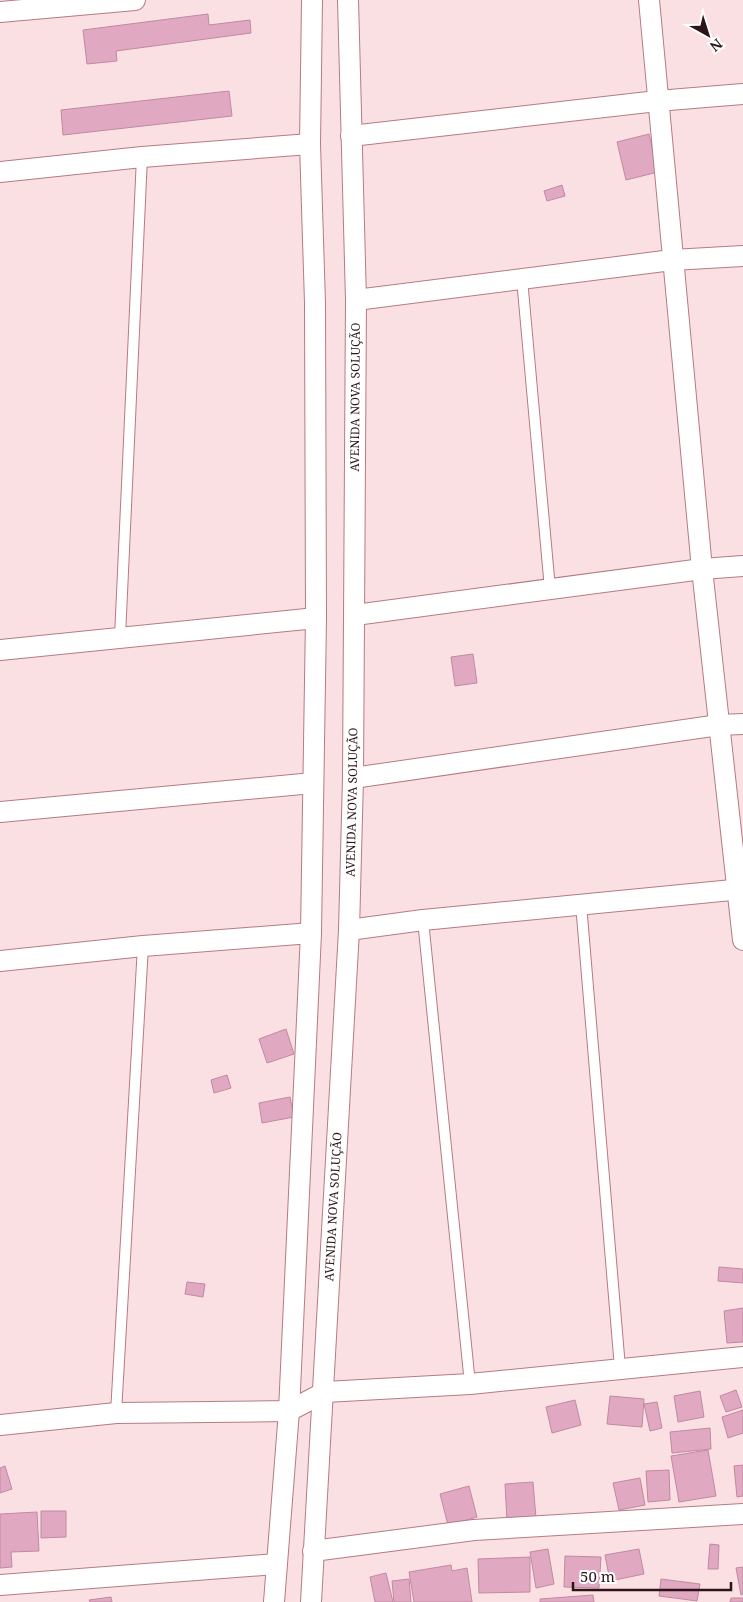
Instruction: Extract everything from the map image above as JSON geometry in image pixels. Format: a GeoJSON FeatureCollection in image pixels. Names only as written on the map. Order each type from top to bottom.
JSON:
{"type":"FeatureCollection","features":[{"type":"Feature","properties":{"kind":"street"},"geometry":{"type":"LineString","coordinates":[[0,12],[135,0]]}},
{"type":"Feature","properties":{"kind":"street"},"geometry":{"type":"LineString","coordinates":[[274,1602],[289,1412],[311,933],[316,618],[315,303],[310,144],[312,0]]}},
{"type":"Feature","properties":{"kind":"street","name":"AVENIDA NOVA SOLUÇÃO"},"geometry":{"type":"LineString","coordinates":[[311,1602],[325,1392],[349,930],[353,778],[356,300],[348,0]]}},
{"type":"Feature","properties":{"kind":"street"},"geometry":{"type":"LineString","coordinates":[[649,0],[702,569],[740,890],[743,940]]}},
{"type":"Feature","properties":{"kind":"street"},"geometry":{"type":"LineString","coordinates":[[351,136],[658,101],[743,94]]}},
{"type":"Feature","properties":{"kind":"street"},"geometry":{"type":"LineString","coordinates":[[0,172],[310,144]]}},
{"type":"Feature","properties":{"kind":"street"},"geometry":{"type":"LineString","coordinates":[[356,300],[672,260],[743,256]]}},
{"type":"Feature","properties":{"kind":"street"},"geometry":{"type":"LineString","coordinates":[[355,615],[550,588],[702,569],[743,566]]}},
{"type":"Feature","properties":{"kind":"street"},"geometry":{"type":"LineString","coordinates":[[0,650],[316,618]]}},
{"type":"Feature","properties":{"kind":"street"},"geometry":{"type":"LineString","coordinates":[[353,778],[720,725],[743,724]]}},
{"type":"Feature","properties":{"kind":"street"},"geometry":{"type":"LineString","coordinates":[[0,812],[313,783]]}},
{"type":"Feature","properties":{"kind":"street"},"geometry":{"type":"LineString","coordinates":[[349,930],[423,920],[740,890]]}},
{"type":"Feature","properties":{"kind":"street"},"geometry":{"type":"LineString","coordinates":[[0,960],[143,946],[311,933]]}},
{"type":"Feature","properties":{"kind":"street"},"geometry":{"type":"LineString","coordinates":[[0,1425],[116,1414],[289,1412],[325,1392],[470,1384],[743,1356]]}},
{"type":"Feature","properties":{"kind":"street"},"geometry":{"type":"LineString","coordinates":[[313,1551],[474,1530],[743,1514]]}},
{"type":"Feature","properties":{"kind":"street"},"geometry":{"type":"LineString","coordinates":[[0,1585],[276,1564]]}},
{"type":"Feature","properties":{"kind":"lane"},"geometry":{"type":"LineString","coordinates":[[120,637],[142,158]]}},
{"type":"Feature","properties":{"kind":"lane"},"geometry":{"type":"LineString","coordinates":[[522,279],[550,588]]}},
{"type":"Feature","properties":{"kind":"lane"},"geometry":{"type":"LineString","coordinates":[[581,904],[620,1368]]}},
{"type":"Feature","properties":{"kind":"lane"},"geometry":{"type":"LineString","coordinates":[[423,920],[470,1384]]}},
{"type":"Feature","properties":{"kind":"lane"},"geometry":{"type":"LineString","coordinates":[[116,1414],[143,946]]}},
{"type":"Feature","properties":{"kind":"building"},"geometry":{"type":"Polygon","coordinates":[[[208,14],[209,25],[250,20],[251,33],[116,51],[117,61],[87,64],[83,30],[208,14]]]}},
{"type":"Feature","properties":{"kind":"building"},"geometry":{"type":"Polygon","coordinates":[[[229,91],[232,116],[63,135],[61,110],[229,91]]]}},
{"type":"Feature","properties":{"kind":"building"},"geometry":{"type":"Polygon","coordinates":[[[649,134],[658,172],[626,180],[617,142],[649,134]]]}},
{"type":"Feature","properties":{"kind":"building"},"geometry":{"type":"Polygon","coordinates":[[[562,185],[565,196],[547,201],[544,191],[562,185]]]}},
{"type":"Feature","properties":{"kind":"building"},"geometry":{"type":"Polygon","coordinates":[[[473,654],[477,683],[455,686],[451,657],[473,654]]]}},
{"type":"Feature","properties":{"kind":"building"},"geometry":{"type":"Polygon","coordinates":[[[286,1029],[294,1054],[267,1063],[259,1039],[286,1029]]]}},
{"type":"Feature","properties":{"kind":"building"},"geometry":{"type":"Polygon","coordinates":[[[227,1075],[231,1088],[214,1093],[211,1080],[227,1075]]]}},
{"type":"Feature","properties":{"kind":"building"},"geometry":{"type":"Polygon","coordinates":[[[290,1097],[294,1117],[262,1123],[259,1103],[290,1097]]]}},
{"type":"Feature","properties":{"kind":"building"},"geometry":{"type":"Polygon","coordinates":[[[719,1267],[743,1269],[743,1283],[718,1281],[719,1267]]]}},
{"type":"Feature","properties":{"kind":"building"},"geometry":{"type":"Polygon","coordinates":[[[187,1282],[205,1284],[203,1297],[185,1294],[187,1282]]]}},
{"type":"Feature","properties":{"kind":"building"},"geometry":{"type":"Polygon","coordinates":[[[743,1308],[743,1342],[727,1343],[724,1311],[743,1308]]]}},
{"type":"Feature","properties":{"kind":"building"},"geometry":{"type":"Polygon","coordinates":[[[736,1390],[742,1407],[726,1412],[720,1396],[736,1390]]]}},
{"type":"Feature","properties":{"kind":"building"},"geometry":{"type":"Polygon","coordinates":[[[700,1391],[704,1417],[678,1422],[674,1396],[700,1391]]]}},
{"type":"Feature","properties":{"kind":"building"},"geometry":{"type":"Polygon","coordinates":[[[610,1396],[644,1399],[642,1427],[607,1424],[610,1396]]]}},
{"type":"Feature","properties":{"kind":"building"},"geometry":{"type":"Polygon","coordinates":[[[575,1400],[581,1425],[552,1433],[546,1407],[575,1400]]]}},
{"type":"Feature","properties":{"kind":"building"},"geometry":{"type":"Polygon","coordinates":[[[657,1402],[662,1428],[650,1431],[644,1404],[657,1402]]]}},
{"type":"Feature","properties":{"kind":"building"},"geometry":{"type":"Polygon","coordinates":[[[743,1410],[743,1433],[728,1438],[722,1417],[743,1410]]]}},
{"type":"Feature","properties":{"kind":"building"},"geometry":{"type":"Polygon","coordinates":[[[710,1428],[711,1449],[672,1453],[670,1432],[710,1428]]]}},
{"type":"Feature","properties":{"kind":"building"},"geometry":{"type":"Polygon","coordinates":[[[708,1450],[716,1496],[679,1502],[671,1456],[708,1450]]]}},
{"type":"Feature","properties":{"kind":"building"},"geometry":{"type":"Polygon","coordinates":[[[743,1465],[743,1496],[737,1497],[734,1466],[743,1465]]]}},
{"type":"Feature","properties":{"kind":"building"},"geometry":{"type":"Polygon","coordinates":[[[5,1466],[12,1489],[0,1493],[0,1468],[5,1466]]]}},
{"type":"Feature","properties":{"kind":"building"},"geometry":{"type":"Polygon","coordinates":[[[669,1470],[670,1500],[648,1502],[646,1471],[669,1470]]]}},
{"type":"Feature","properties":{"kind":"building"},"geometry":{"type":"Polygon","coordinates":[[[640,1478],[645,1505],[619,1510],[613,1483],[640,1478]]]}},
{"type":"Feature","properties":{"kind":"building"},"geometry":{"type":"Polygon","coordinates":[[[533,1482],[536,1518],[507,1521],[505,1484],[533,1482]]]}},
{"type":"Feature","properties":{"kind":"building"},"geometry":{"type":"Polygon","coordinates":[[[469,1486],[477,1517],[448,1525],[440,1494],[469,1486]]]}},
{"type":"Feature","properties":{"kind":"building"},"geometry":{"type":"Polygon","coordinates":[[[41,1511],[66,1511],[66,1537],[41,1538],[41,1511]]]}},
{"type":"Feature","properties":{"kind":"building"},"geometry":{"type":"Polygon","coordinates":[[[37,1512],[39,1551],[11,1552],[12,1567],[0,1568],[0,1514],[37,1512]]]}},
{"type":"Feature","properties":{"kind":"building"},"geometry":{"type":"Polygon","coordinates":[[[710,1544],[719,1545],[718,1569],[708,1569],[710,1544]]]}},
{"type":"Feature","properties":{"kind":"building"},"geometry":{"type":"Polygon","coordinates":[[[548,1549],[554,1584],[536,1588],[530,1552],[548,1549]]]}},
{"type":"Feature","properties":{"kind":"building"},"geometry":{"type":"Polygon","coordinates":[[[639,1549],[644,1574],[610,1581],[605,1555],[639,1549]]]}},
{"type":"Feature","properties":{"kind":"building"},"geometry":{"type":"Polygon","coordinates":[[[565,1556],[601,1557],[599,1588],[564,1587],[565,1556]]]}},
{"type":"Feature","properties":{"kind":"building"},"geometry":{"type":"Polygon","coordinates":[[[530,1557],[530,1592],[479,1593],[478,1559],[530,1557]]]}},
{"type":"Feature","properties":{"kind":"building"},"geometry":{"type":"Polygon","coordinates":[[[451,1565],[452,1571],[467,1568],[472,1602],[414,1602],[409,1572],[451,1565]]]}},
{"type":"Feature","properties":{"kind":"building"},"geometry":{"type":"Polygon","coordinates":[[[743,1567],[743,1594],[741,1595],[736,1568],[743,1567]]]}},
{"type":"Feature","properties":{"kind":"building"},"geometry":{"type":"Polygon","coordinates":[[[386,1573],[393,1602],[375,1602],[370,1577],[386,1573]]]}},
{"type":"Feature","properties":{"kind":"building"},"geometry":{"type":"Polygon","coordinates":[[[409,1579],[411,1602],[394,1602],[392,1581],[409,1579]]]}},
{"type":"Feature","properties":{"kind":"building"},"geometry":{"type":"Polygon","coordinates":[[[661,1579],[700,1584],[697,1601],[659,1596],[661,1579]]]}},
{"type":"Feature","properties":{"kind":"building"},"geometry":{"type":"Polygon","coordinates":[[[593,1595],[594,1602],[540,1602],[540,1599],[593,1595]]]}},
{"type":"Feature","properties":{"kind":"building"},"geometry":{"type":"Polygon","coordinates":[[[111,1597],[112,1602],[90,1602],[89,1600],[111,1597]]]}},
{"type":"Feature","properties":{"kind":"building"},"geometry":{"type":"Polygon","coordinates":[[[731,1598],[743,1598],[743,1602],[730,1602],[731,1598]]]}}]}
